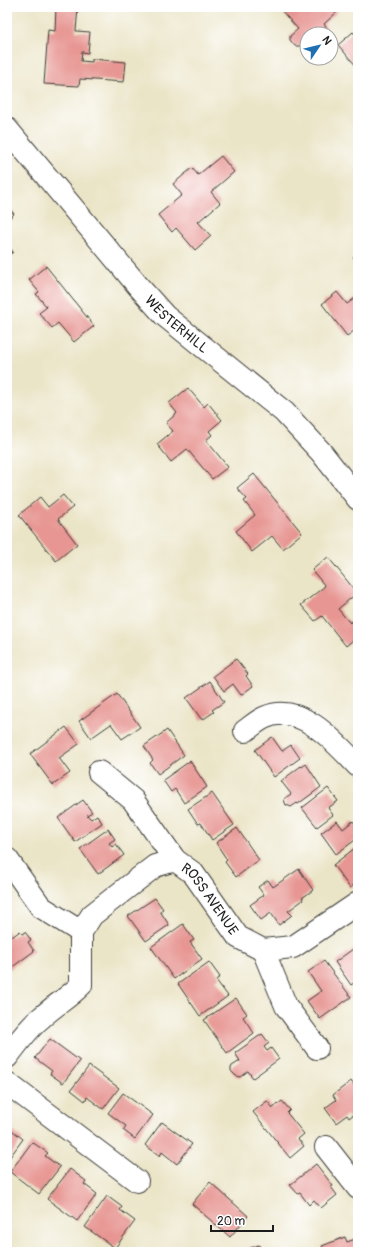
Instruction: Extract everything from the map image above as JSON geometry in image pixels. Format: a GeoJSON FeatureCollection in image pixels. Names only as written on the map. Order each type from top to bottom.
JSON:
{"type":"FeatureCollection","features":[{"type":"Feature","properties":{"kind":"street","name":"WESTERHILL"},"geometry":{"type":"LineString","coordinates":[[9,132],[165,316],[284,412],[321,452],[358,499]]}},
{"type":"Feature","properties":{"kind":"street"},"geometry":{"type":"LineString","coordinates":[[245,731],[265,717],[277,714],[292,715],[312,724],[333,741],[358,766]]}},
{"type":"Feature","properties":{"kind":"street","name":"ROSS AVENUE"},"geometry":{"type":"LineString","coordinates":[[99,772],[133,800],[176,860],[193,874],[238,937],[263,950]]}},
{"type":"Feature","properties":{"kind":"street"},"geometry":{"type":"LineString","coordinates":[[7,859],[41,907],[81,932],[81,985],[70,996],[37,1022],[22,1037],[7,1057]]}},
{"type":"Feature","properties":{"kind":"street","name":"ROSS AVENUE"},"geometry":{"type":"LineString","coordinates":[[81,932],[92,915],[127,887],[155,866],[176,860]]}},
{"type":"Feature","properties":{"kind":"street"},"geometry":{"type":"LineString","coordinates":[[317,1048],[286,1006],[263,950],[293,947],[358,903]]}},
{"type":"Feature","properties":{"kind":"street"},"geometry":{"type":"LineString","coordinates":[[7,1083],[137,1181]]}},
{"type":"Feature","properties":{"kind":"street"},"geometry":{"type":"LineString","coordinates":[[326,1147],[358,1188]]}},
{"type":"Feature","properties":{"kind":"building"},"geometry":{"type":"Polygon","coordinates":[[[56,7],[78,7],[76,31],[90,32],[88,53],[82,52],[81,61],[92,62],[92,59],[126,62],[124,82],[80,79],[79,86],[44,84],[48,30],[55,31],[56,7]]]}},
{"type":"Feature","properties":{"kind":"building"},"geometry":{"type":"Polygon","coordinates":[[[278,7],[332,7],[337,12],[324,24],[326,26],[299,26],[299,46],[295,46],[290,40],[290,36],[298,29],[278,7]]]}},
{"type":"Feature","properties":{"kind":"building"},"geometry":{"type":"Polygon","coordinates":[[[353,32],[358,38],[358,68],[339,46],[339,44],[353,32]]]}},
{"type":"Feature","properties":{"kind":"building"},"geometry":{"type":"Polygon","coordinates":[[[221,156],[234,172],[211,192],[220,203],[198,222],[211,236],[195,250],[176,228],[172,232],[158,215],[182,195],[173,184],[192,168],[198,175],[221,156]]]}},
{"type":"Feature","properties":{"kind":"building"},"geometry":{"type":"Polygon","coordinates":[[[7,206],[14,214],[7,220],[7,206]]]}},
{"type":"Feature","properties":{"kind":"building"},"geometry":{"type":"Polygon","coordinates":[[[7,244],[13,252],[7,257],[7,244]]]}},
{"type":"Feature","properties":{"kind":"building"},"geometry":{"type":"Polygon","coordinates":[[[358,254],[358,263],[353,257],[358,254]]]}},
{"type":"Feature","properties":{"kind":"building"},"geometry":{"type":"Polygon","coordinates":[[[46,266],[94,326],[74,342],[58,323],[52,328],[39,313],[47,307],[36,294],[39,292],[29,280],[46,266]]]}},
{"type":"Feature","properties":{"kind":"building"},"geometry":{"type":"Polygon","coordinates":[[[337,292],[347,304],[358,296],[358,328],[347,336],[322,304],[337,292]]]}},
{"type":"Feature","properties":{"kind":"building"},"geometry":{"type":"Polygon","coordinates":[[[188,388],[204,407],[208,403],[222,420],[209,431],[212,435],[206,440],[228,467],[212,479],[187,449],[171,462],[157,444],[173,431],[166,423],[177,413],[169,403],[188,388]]]}},
{"type":"Feature","properties":{"kind":"building"},"geometry":{"type":"Polygon","coordinates":[[[254,474],[302,533],[283,549],[272,536],[252,552],[236,531],[255,515],[244,501],[247,499],[237,488],[254,474]]]}},
{"type":"Feature","properties":{"kind":"building"},"geometry":{"type":"Polygon","coordinates":[[[63,495],[73,507],[58,519],[77,544],[56,561],[19,515],[40,497],[48,507],[63,495]]]}},
{"type":"Feature","properties":{"kind":"building"},"geometry":{"type":"Polygon","coordinates":[[[328,557],[357,593],[338,609],[350,623],[351,621],[358,629],[358,636],[346,646],[322,616],[315,621],[301,605],[325,586],[312,570],[328,557]]]}},
{"type":"Feature","properties":{"kind":"building"},"geometry":{"type":"Polygon","coordinates":[[[236,659],[248,674],[246,676],[253,686],[241,695],[233,684],[224,691],[213,676],[236,659]]]}},
{"type":"Feature","properties":{"kind":"building"},"geometry":{"type":"Polygon","coordinates":[[[210,681],[224,702],[212,710],[214,712],[202,720],[186,698],[210,681]]]}},
{"type":"Feature","properties":{"kind":"building"},"geometry":{"type":"Polygon","coordinates":[[[117,694],[140,727],[122,739],[111,724],[91,738],[79,721],[117,694]]]}},
{"type":"Feature","properties":{"kind":"building"},"geometry":{"type":"Polygon","coordinates":[[[66,727],[79,744],[59,758],[70,773],[53,785],[30,754],[66,727]]]}},
{"type":"Feature","properties":{"kind":"building"},"geometry":{"type":"Polygon","coordinates":[[[167,730],[184,755],[158,774],[150,763],[153,760],[144,746],[167,730]]]}},
{"type":"Feature","properties":{"kind":"building"},"geometry":{"type":"Polygon","coordinates":[[[272,737],[282,751],[291,745],[300,758],[274,777],[255,750],[272,737]]]}},
{"type":"Feature","properties":{"kind":"building"},"geometry":{"type":"Polygon","coordinates":[[[190,761],[207,787],[184,803],[175,789],[171,792],[163,780],[190,761]]]}},
{"type":"Feature","properties":{"kind":"building"},"geometry":{"type":"Polygon","coordinates":[[[306,764],[321,787],[298,804],[297,803],[291,807],[286,805],[284,800],[291,794],[281,781],[306,764]]]}},
{"type":"Feature","properties":{"kind":"building"},"geometry":{"type":"Polygon","coordinates":[[[328,788],[338,801],[328,808],[333,815],[317,827],[302,808],[328,788]]]}},
{"type":"Feature","properties":{"kind":"building"},"geometry":{"type":"Polygon","coordinates":[[[212,793],[234,825],[212,840],[201,823],[198,824],[188,809],[212,793]]]}},
{"type":"Feature","properties":{"kind":"building"},"geometry":{"type":"Polygon","coordinates":[[[83,800],[92,812],[87,815],[91,819],[97,815],[102,823],[75,842],[58,818],[83,800]]]}},
{"type":"Feature","properties":{"kind":"building"},"geometry":{"type":"Polygon","coordinates":[[[337,821],[343,829],[353,821],[358,828],[358,838],[336,854],[321,833],[337,821]]]}},
{"type":"Feature","properties":{"kind":"building"},"geometry":{"type":"Polygon","coordinates":[[[237,828],[259,860],[236,877],[225,862],[227,860],[216,843],[237,828]]]}},
{"type":"Feature","properties":{"kind":"building"},"geometry":{"type":"Polygon","coordinates":[[[108,829],[115,839],[109,843],[112,847],[116,844],[124,855],[98,874],[80,849],[108,829]]]}},
{"type":"Feature","properties":{"kind":"building"},"geometry":{"type":"Polygon","coordinates":[[[355,848],[358,852],[358,882],[350,888],[333,865],[355,848]]]}},
{"type":"Feature","properties":{"kind":"building"},"geometry":{"type":"Polygon","coordinates":[[[299,869],[313,890],[302,898],[303,900],[288,911],[292,915],[279,925],[271,913],[261,920],[250,905],[264,895],[258,887],[268,880],[273,887],[299,869]]]}},
{"type":"Feature","properties":{"kind":"building"},"geometry":{"type":"Polygon","coordinates":[[[155,898],[163,909],[160,911],[169,925],[146,941],[128,916],[155,898]]]}},
{"type":"Feature","properties":{"kind":"building"},"geometry":{"type":"Polygon","coordinates":[[[183,924],[194,940],[190,942],[202,959],[174,979],[151,947],[183,924]]]}},
{"type":"Feature","properties":{"kind":"building"},"geometry":{"type":"Polygon","coordinates":[[[7,931],[12,937],[20,931],[22,934],[25,932],[31,940],[28,942],[34,951],[7,971],[7,931]]]}},
{"type":"Feature","properties":{"kind":"building"},"geometry":{"type":"Polygon","coordinates":[[[353,949],[356,953],[358,952],[358,980],[351,985],[335,962],[353,949]]]}},
{"type":"Feature","properties":{"kind":"building"},"geometry":{"type":"Polygon","coordinates":[[[324,961],[351,997],[320,1019],[307,1001],[321,991],[308,972],[324,961]]]}},
{"type":"Feature","properties":{"kind":"building"},"geometry":{"type":"Polygon","coordinates":[[[209,962],[220,977],[216,980],[228,996],[200,1016],[178,984],[209,962]]]}},
{"type":"Feature","properties":{"kind":"building"},"geometry":{"type":"Polygon","coordinates":[[[236,998],[247,1014],[243,1017],[254,1033],[227,1053],[204,1020],[236,998]]]}},
{"type":"Feature","properties":{"kind":"building"},"geometry":{"type":"Polygon","coordinates":[[[262,1034],[269,1043],[264,1047],[267,1051],[271,1048],[279,1059],[253,1078],[248,1071],[240,1077],[236,1076],[231,1071],[232,1066],[240,1061],[235,1053],[262,1034]]]}},
{"type":"Feature","properties":{"kind":"building"},"geometry":{"type":"Polygon","coordinates":[[[50,1039],[80,1061],[63,1083],[50,1074],[52,1071],[35,1058],[50,1039]]]}},
{"type":"Feature","properties":{"kind":"building"},"geometry":{"type":"Polygon","coordinates":[[[89,1066],[119,1088],[103,1109],[87,1097],[85,1101],[71,1090],[89,1066]]]}},
{"type":"Feature","properties":{"kind":"building"},"geometry":{"type":"Polygon","coordinates":[[[351,1081],[358,1091],[358,1111],[349,1118],[347,1115],[336,1123],[325,1108],[336,1100],[333,1095],[351,1081]]]}},
{"type":"Feature","properties":{"kind":"building"},"geometry":{"type":"Polygon","coordinates":[[[123,1093],[153,1115],[135,1139],[123,1130],[126,1126],[108,1113],[123,1093]]]}},
{"type":"Feature","properties":{"kind":"building"},"geometry":{"type":"Polygon","coordinates":[[[267,1101],[273,1108],[282,1101],[290,1110],[287,1113],[304,1134],[298,1139],[304,1146],[290,1158],[253,1112],[267,1101]]]}},
{"type":"Feature","properties":{"kind":"building"},"geometry":{"type":"Polygon","coordinates":[[[7,1121],[11,1123],[8,1127],[23,1139],[7,1161],[7,1121]]]}},
{"type":"Feature","properties":{"kind":"building"},"geometry":{"type":"Polygon","coordinates":[[[162,1122],[192,1144],[177,1164],[162,1152],[160,1156],[145,1145],[162,1122]]]}},
{"type":"Feature","properties":{"kind":"building"},"geometry":{"type":"Polygon","coordinates":[[[32,1142],[48,1153],[45,1156],[60,1167],[39,1194],[10,1172],[32,1142]]]}},
{"type":"Feature","properties":{"kind":"building"},"geometry":{"type":"Polygon","coordinates":[[[316,1164],[333,1186],[331,1187],[337,1195],[321,1208],[314,1200],[309,1205],[300,1193],[298,1194],[290,1185],[316,1164]]]}},
{"type":"Feature","properties":{"kind":"building"},"geometry":{"type":"Polygon","coordinates":[[[70,1169],[86,1181],[84,1184],[97,1194],[77,1221],[47,1199],[70,1169]]]}},
{"type":"Feature","properties":{"kind":"building"},"geometry":{"type":"Polygon","coordinates":[[[210,1182],[248,1216],[230,1237],[192,1204],[210,1182]]]}},
{"type":"Feature","properties":{"kind":"building"},"geometry":{"type":"Polygon","coordinates":[[[107,1196],[122,1207],[120,1210],[135,1221],[115,1248],[85,1227],[107,1196]]]}},
{"type":"Feature","properties":{"kind":"building"},"geometry":{"type":"Polygon","coordinates":[[[345,1237],[347,1242],[358,1238],[358,1252],[324,1252],[322,1246],[345,1237]]]}},
{"type":"Feature","properties":{"kind":"building"},"geometry":{"type":"Polygon","coordinates":[[[7,1245],[12,1249],[16,1252],[7,1252],[7,1245]]]}},
{"type":"Feature","properties":{"kind":"building"},"geometry":{"type":"Polygon","coordinates":[[[259,1245],[262,1252],[239,1252],[259,1245]]]}},
{"type":"Feature","properties":{"kind":"building"},"geometry":{"type":"Polygon","coordinates":[[[134,1248],[140,1252],[131,1252],[134,1248]]]}}]}
